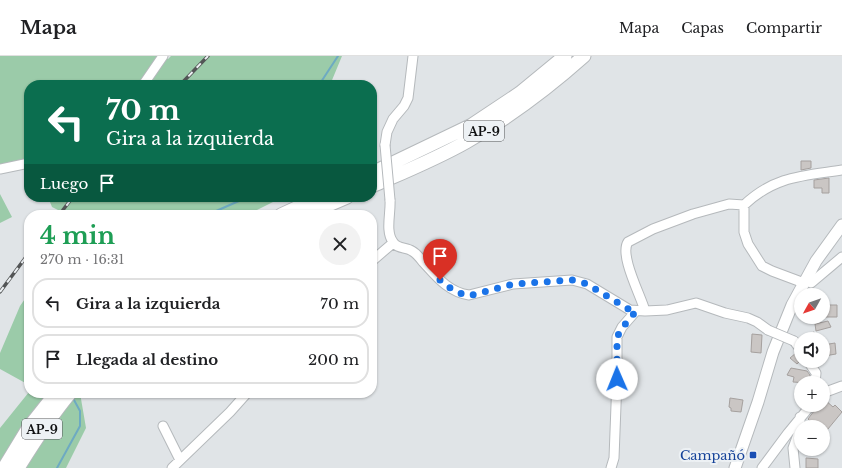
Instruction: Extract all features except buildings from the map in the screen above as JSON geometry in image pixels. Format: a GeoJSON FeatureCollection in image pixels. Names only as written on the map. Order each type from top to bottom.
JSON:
{"type":"FeatureCollection","features":[{"type":"Feature","properties":{"kind":"highway","name":"AP-9"},"geometry":{"type":"LineString","coordinates":[[377,171],[410,156],[472,124],[520,93],[565,56]]}},
{"type":"Feature","properties":{"kind":"highway","name":"AP-9"},"geometry":{"type":"LineString","coordinates":[[377,184],[439,156],[490,127],[524,105],[584,56]]}},
{"type":"Feature","properties":{"kind":"highway"},"geometry":{"type":"LineString","coordinates":[[292,210],[309,202]]}},
{"type":"Feature","properties":{"kind":"highway"},"geometry":{"type":"LineString","coordinates":[[317,210],[335,202]]}},
{"type":"Feature","properties":{"kind":"highway","name":"AP-9"},"geometry":{"type":"LineString","coordinates":[[4,468],[29,427],[52,398]]}},
{"type":"Feature","properties":{"kind":"highway","name":"AP-9"},"geometry":{"type":"LineString","coordinates":[[18,468],[47,422],[66,398]]}},
{"type":"Feature","properties":{"kind":"main road"},"geometry":{"type":"LineString","coordinates":[[806,288],[816,261],[842,225]]}},
{"type":"Feature","properties":{"kind":"main road"},"geometry":{"type":"LineString","coordinates":[[735,468],[781,329],[792,305],[842,236]]}},
{"type":"Feature","properties":{"kind":"main road"},"geometry":{"type":"LineString","coordinates":[[742,468],[783,341],[794,317]]}},
{"type":"Feature","properties":{"kind":"street"},"geometry":{"type":"LineString","coordinates":[[146,80],[163,56]]}},
{"type":"Feature","properties":{"kind":"street"},"geometry":{"type":"LineString","coordinates":[[413,56],[408,98],[404,106],[393,120],[387,132],[385,145],[390,200],[388,230],[393,243],[399,247],[412,251],[440,280],[451,289],[469,296],[513,284],[572,280],[587,284],[630,310],[667,310],[696,303],[725,313],[748,318],[757,322],[768,330],[794,341]]}},
{"type":"Feature","properties":{"kind":"street"},"geometry":{"type":"LineString","coordinates":[[0,169],[24,164]]}},
{"type":"Feature","properties":{"kind":"street"},"geometry":{"type":"LineString","coordinates":[[842,170],[802,175],[782,180],[756,193],[744,205],[744,232],[748,244],[762,266],[772,271],[808,283],[842,257]]}},
{"type":"Feature","properties":{"kind":"street"},"geometry":{"type":"LineString","coordinates":[[641,311],[628,267],[625,245],[648,232],[693,214],[729,204],[744,205]]}},
{"type":"Feature","properties":{"kind":"street"},"geometry":{"type":"LineString","coordinates":[[377,257],[393,243]]}},
{"type":"Feature","properties":{"kind":"street"},"geometry":{"type":"LineString","coordinates":[[611,468],[614,458],[617,337],[622,328],[641,311]]}},
{"type":"Feature","properties":{"kind":"street"},"geometry":{"type":"LineString","coordinates":[[830,390],[842,386]]}},
{"type":"Feature","properties":{"kind":"street"},"geometry":{"type":"LineString","coordinates":[[172,468],[243,398]]}},
{"type":"Feature","properties":{"kind":"street"},"geometry":{"type":"LineString","coordinates":[[795,468],[794,448],[800,429],[802,412]]}},
{"type":"Feature","properties":{"kind":"street"},"geometry":{"type":"LineString","coordinates":[[762,468],[805,412]]}},
{"type":"Feature","properties":{"kind":"street"},"geometry":{"type":"LineString","coordinates":[[163,426],[180,460]]}},
{"type":"Feature","properties":{"kind":"green space"},"geometry":{"type":"Polygon","coordinates":[[[0,56],[160,56],[168,59],[171,56],[342,56],[332,80],[24,80],[24,167],[0,169],[0,56]]]}},
{"type":"Feature","properties":{"kind":"green space"},"geometry":{"type":"Polygon","coordinates":[[[0,194],[12,217],[0,223],[0,194]]]}},
{"type":"Feature","properties":{"kind":"green space"},"geometry":{"type":"Polygon","coordinates":[[[50,202],[273,202],[257,210],[58,210],[52,207],[50,202]]]}},
{"type":"Feature","properties":{"kind":"green space"},"geometry":{"type":"Polygon","coordinates":[[[24,300],[24,382],[0,369],[0,353],[20,306],[24,300]]]}},
{"type":"Feature","properties":{"kind":"green space"},"geometry":{"type":"Polygon","coordinates":[[[24,398],[81,398],[86,428],[66,468],[0,468],[0,428],[24,398]]]}},
{"type":"Feature","properties":{"kind":"waterway"},"geometry":{"type":"LineString","coordinates":[[322,80],[338,56]]}},
{"type":"Feature","properties":{"kind":"waterway"},"geometry":{"type":"LineString","coordinates":[[218,210],[237,202]]}},
{"type":"Feature","properties":{"kind":"waterway"},"geometry":{"type":"LineString","coordinates":[[57,468],[80,426],[80,411],[74,400]]}},
{"type":"Feature","properties":{"kind":"railway"},"geometry":{"type":"LineString","coordinates":[[185,80],[208,56]]}},
{"type":"Feature","properties":{"kind":"railway"},"geometry":{"type":"LineString","coordinates":[[63,210],[69,202]]}},
{"type":"Feature","properties":{"kind":"railway"},"geometry":{"type":"LineString","coordinates":[[0,292],[24,260]]}},
{"type":"Feature","properties":{"kind":"place","name":"Campañó"},"geometry":{"type":"Point","coordinates":[753,455]}},
{"type":"Feature","properties":{"kind":"route"},"geometry":{"type":"LineString","coordinates":[[440,280],[451,289],[469,296],[490,289],[513,284],[572,280],[587,284],[630,310],[636,311],[628,319],[617,337],[617,379]]}}]}
